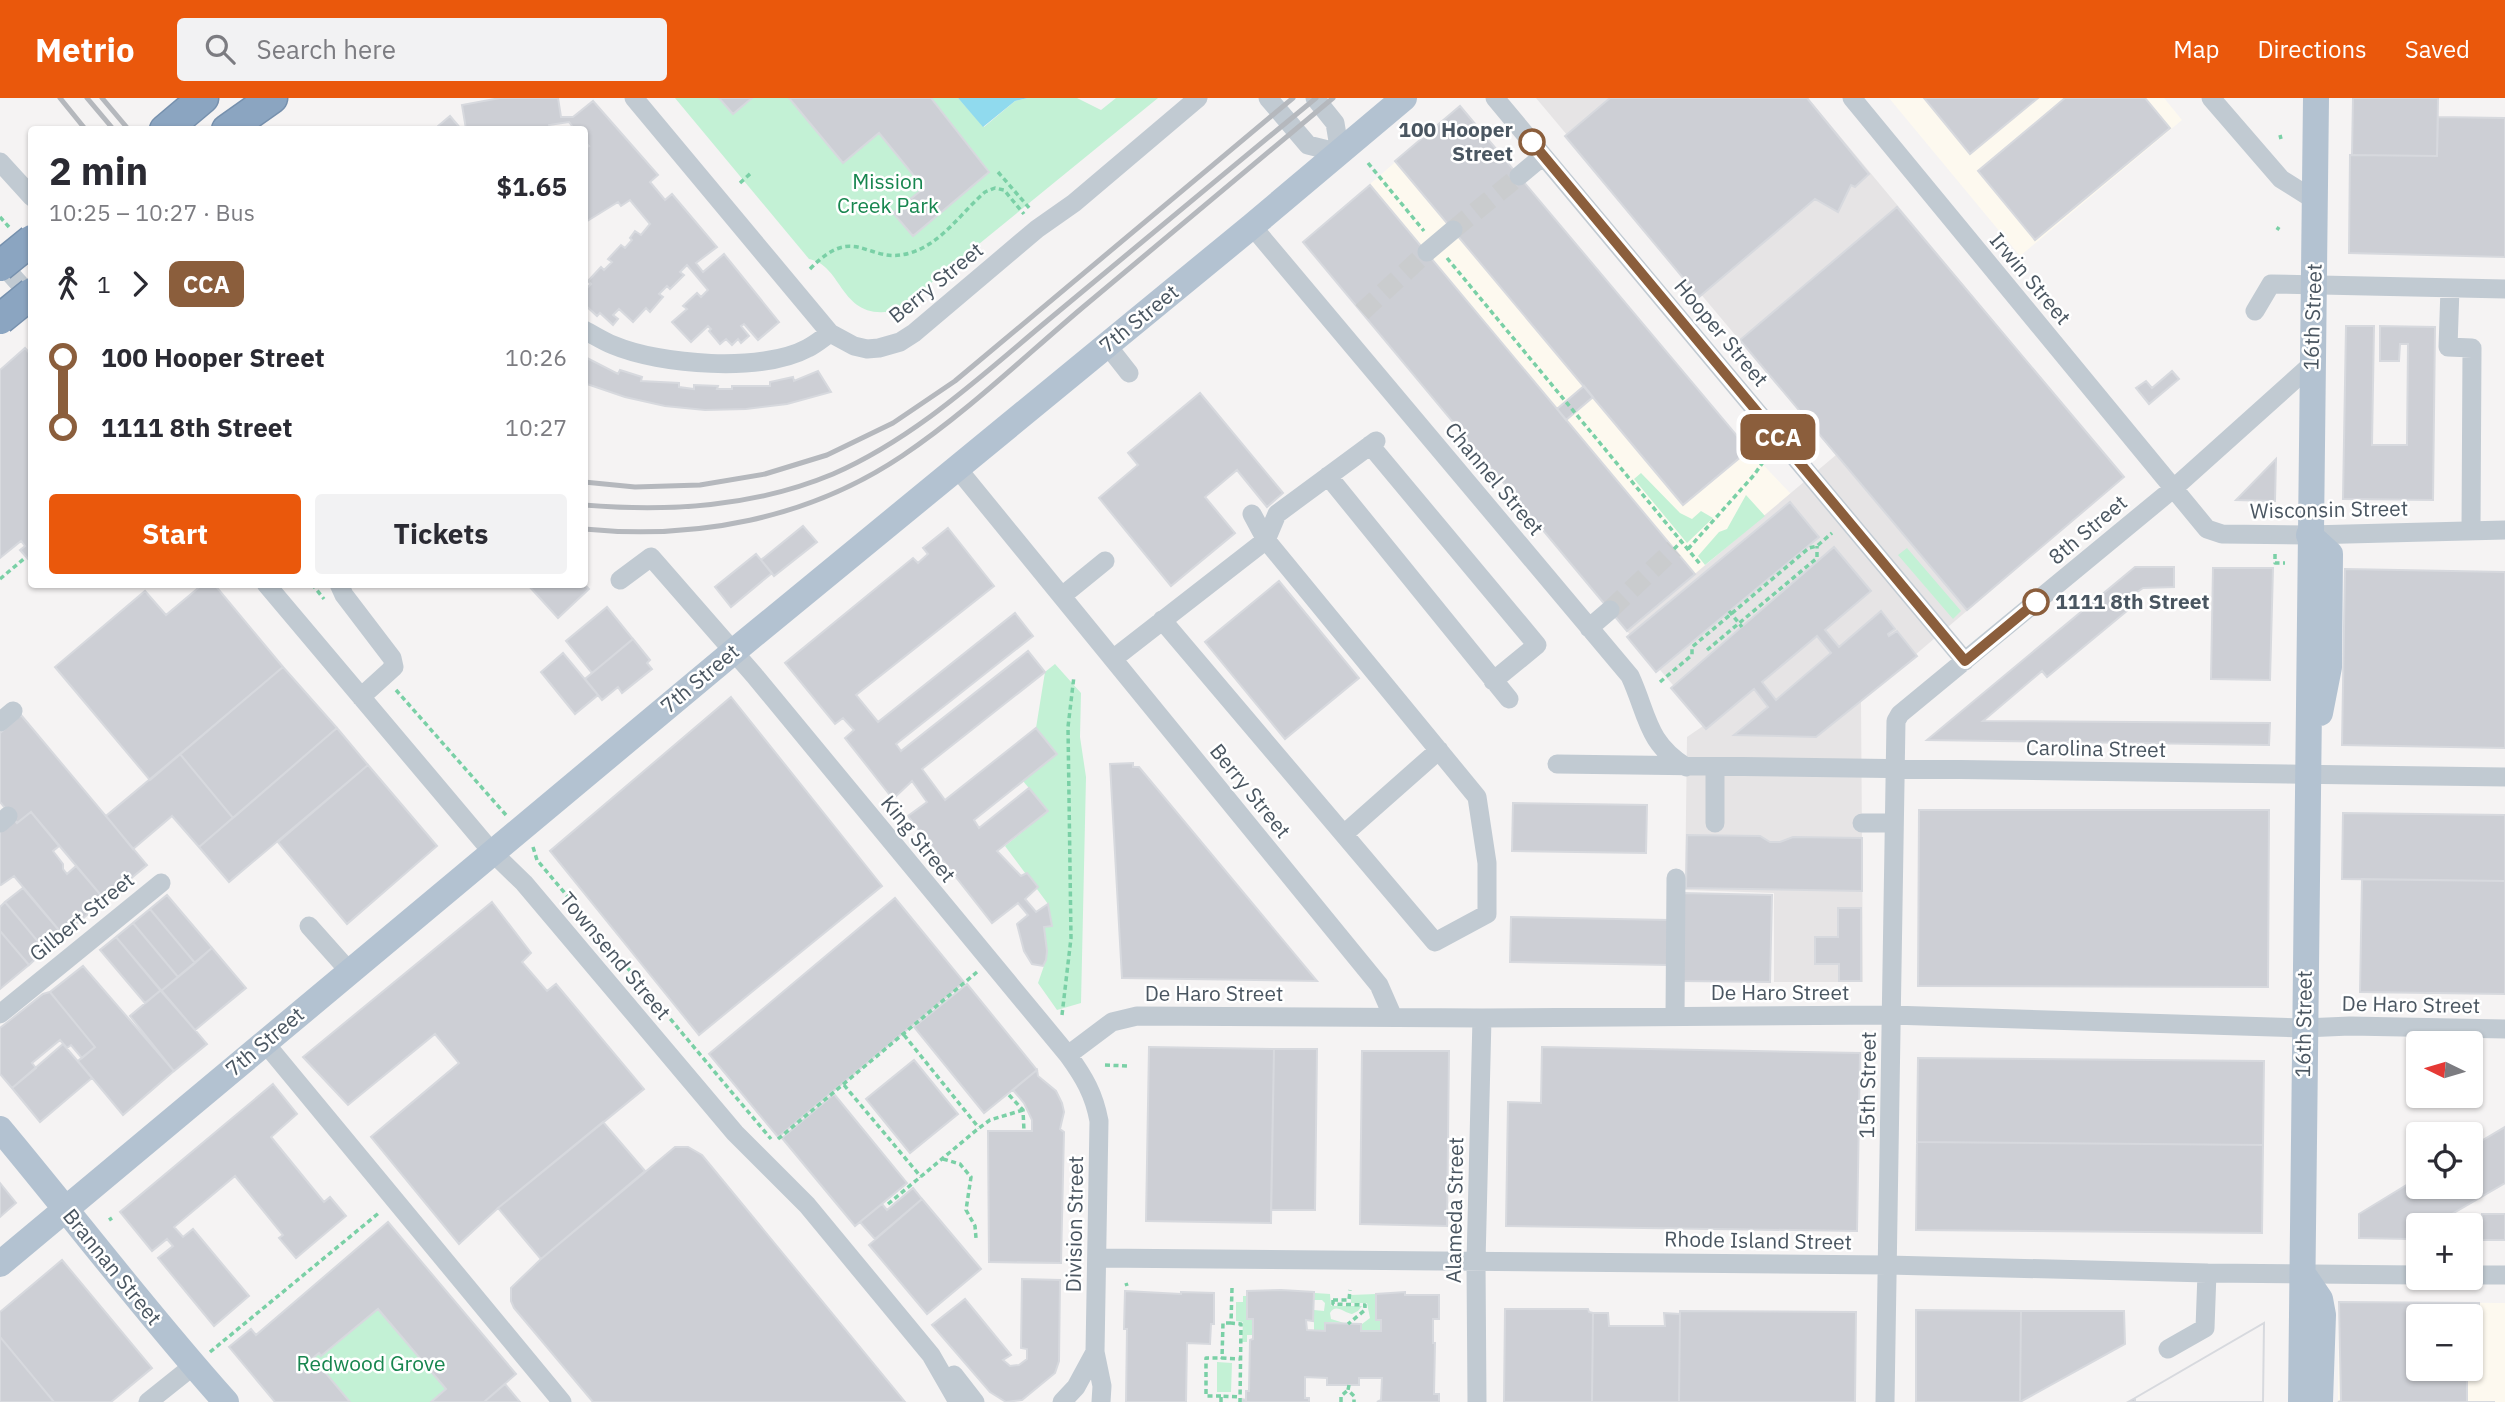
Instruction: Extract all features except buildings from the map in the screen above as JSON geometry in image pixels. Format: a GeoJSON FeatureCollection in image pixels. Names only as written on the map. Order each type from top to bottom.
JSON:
{"type":"FeatureCollection","features":[{"type":"Feature","properties":{"kind":"highway"},"geometry":{"type":"LineString","coordinates":[[170,126],[204,98]]}},
{"type":"Feature","properties":{"kind":"highway"},"geometry":{"type":"LineString","coordinates":[[233,126],[272,98]]}},
{"type":"Feature","properties":{"kind":"highway"},"geometry":{"type":"LineString","coordinates":[[0,264],[28,243]]}},
{"type":"Feature","properties":{"kind":"highway"},"geometry":{"type":"LineString","coordinates":[[0,319],[28,296]]}},
{"type":"Feature","properties":{"kind":"main road","name":"7th Street"},"geometry":{"type":"LineString","coordinates":[[0,1264],[492,852],[1404,98]]}},
{"type":"Feature","properties":{"kind":"main road","name":"16th Street"},"geometry":{"type":"LineString","coordinates":[[2301,1402],[2316,98]]}},
{"type":"Feature","properties":{"kind":"main road","name":"Brannan Street"},"geometry":{"type":"LineString","coordinates":[[0,1129],[87,1238],[226,1402]]}},
{"type":"Feature","properties":{"kind":"main road"},"geometry":{"type":"LineString","coordinates":[[2302,1274],[2320,1299],[2323,1315],[2320,1402]]}},
{"type":"Feature","properties":{"kind":"street","name":"Berry Street"},"geometry":{"type":"LineString","coordinates":[[634,98],[830,333],[854,346],[867,349],[901,342],[914,333],[1034,219],[1074,203],[1198,98]]}},
{"type":"Feature","properties":{"kind":"street"},"geometry":{"type":"LineString","coordinates":[[1268,98],[1308,145],[1340,153],[1335,123],[1315,98]]}},
{"type":"Feature","properties":{"kind":"street","name":"Hooper Street"},"geometry":{"type":"LineString","coordinates":[[1495,98],[1965,661]]}},
{"type":"Feature","properties":{"kind":"street","name":"Irwin Street"},"geometry":{"type":"LineString","coordinates":[[1852,98],[2174,488]]}},
{"type":"Feature","properties":{"kind":"street"},"geometry":{"type":"LineString","coordinates":[[2211,98],[2281,179],[2316,201]]}},
{"type":"Feature","properties":{"kind":"street"},"geometry":{"type":"LineString","coordinates":[[1519,176],[1544,156]]}},
{"type":"Feature","properties":{"kind":"street"},"geometry":{"type":"LineString","coordinates":[[0,162],[28,193]]}},
{"type":"Feature","properties":{"kind":"street","name":"Channel Street"},"geometry":{"type":"LineString","coordinates":[[1252,226],[1630,676],[1653,737],[1669,756],[1686,767]]}},
{"type":"Feature","properties":{"kind":"street"},"geometry":{"type":"LineString","coordinates":[[1431,248],[1452,230]]}},
{"type":"Feature","properties":{"kind":"street"},"geometry":{"type":"LineString","coordinates":[[0,264],[28,294]]}},
{"type":"Feature","properties":{"kind":"street"},"geometry":{"type":"LineString","coordinates":[[2255,311],[2271,284],[2505,289]]}},
{"type":"Feature","properties":{"kind":"street"},"geometry":{"type":"LineString","coordinates":[[2450,288],[2448,347],[2472,348],[2471,530]]}},
{"type":"Feature","properties":{"kind":"street"},"geometry":{"type":"LineString","coordinates":[[588,332],[614,346],[650,356],[724,363],[764,362],[806,349],[830,333]]}},
{"type":"Feature","properties":{"kind":"street"},"geometry":{"type":"LineString","coordinates":[[1107,345],[1129,373]]}},
{"type":"Feature","properties":{"kind":"street","name":"8th Street"},"geometry":{"type":"LineString","coordinates":[[1895,769],[1896,721],[1900,714],[2174,488],[2311,365]]}},
{"type":"Feature","properties":{"kind":"street"},"geometry":{"type":"LineString","coordinates":[[1113,659],[1266,540],[1278,514],[1373,443],[1537,645],[1493,681]]}},
{"type":"Feature","properties":{"kind":"street","name":"Berry Street"},"geometry":{"type":"LineString","coordinates":[[957,468],[1379,985],[1393,1017]]}},
{"type":"Feature","properties":{"kind":"street"},"geometry":{"type":"LineString","coordinates":[[1328,477],[1509,699]]}},
{"type":"Feature","properties":{"kind":"street","name":"Wisconsin Street"},"geometry":{"type":"LineString","coordinates":[[2174,488],[2207,529],[2222,534],[2309,535],[2505,530]]}},
{"type":"Feature","properties":{"kind":"street"},"geometry":{"type":"LineString","coordinates":[[1163,621],[1435,942],[1487,914],[1487,863],[1477,797],[1266,540],[1252,514]]}},
{"type":"Feature","properties":{"kind":"street","name":"King Street"},"geometry":{"type":"LineString","coordinates":[[621,580],[651,557],[1068,1055]]}},
{"type":"Feature","properties":{"kind":"street"},"geometry":{"type":"LineString","coordinates":[[1062,596],[1105,561]]}},
{"type":"Feature","properties":{"kind":"street","name":"Townsend Street"},"geometry":{"type":"LineString","coordinates":[[269,588],[492,852],[524,883],[735,1133],[807,1205],[931,1355],[958,1402]]}},
{"type":"Feature","properties":{"kind":"street"},"geometry":{"type":"LineString","coordinates":[[342,588],[392,658],[394,667],[361,697]]}},
{"type":"Feature","properties":{"kind":"street"},"geometry":{"type":"LineString","coordinates":[[1589,628],[1610,610]]}},
{"type":"Feature","properties":{"kind":"street"},"geometry":{"type":"LineString","coordinates":[[1344,834],[1439,750]]}},
{"type":"Feature","properties":{"kind":"street","name":"Carolina Street"},"geometry":{"type":"LineString","coordinates":[[1557,764],[2505,777]]}},
{"type":"Feature","properties":{"kind":"street"},"geometry":{"type":"LineString","coordinates":[[1715,767],[1715,823]]}},
{"type":"Feature","properties":{"kind":"street","name":"15th Street"},"geometry":{"type":"LineString","coordinates":[[1885,1402],[1895,769]]}},
{"type":"Feature","properties":{"kind":"street"},"geometry":{"type":"LineString","coordinates":[[1862,823],[1894,823]]}},
{"type":"Feature","properties":{"kind":"street"},"geometry":{"type":"LineString","coordinates":[[1675,1016],[1676,878]]}},
{"type":"Feature","properties":{"kind":"street","name":"Gilbert Street"},"geometry":{"type":"LineString","coordinates":[[0,1014],[161,883]]}},
{"type":"Feature","properties":{"kind":"street"},"geometry":{"type":"LineString","coordinates":[[309,926],[350,972]]}},
{"type":"Feature","properties":{"kind":"street","name":"De Haro Street"},"geometry":{"type":"LineString","coordinates":[[1068,1055],[1097,1032],[1124,1017],[1891,1015],[2304,1028],[2350,1026],[2505,1030]]}},
{"type":"Feature","properties":{"kind":"street","name":"Alameda Street"},"geometry":{"type":"LineString","coordinates":[[1477,1402],[1476,1262],[1482,1018]]}},
{"type":"Feature","properties":{"kind":"street"},"geometry":{"type":"LineString","coordinates":[[265,1043],[562,1402]]}},
{"type":"Feature","properties":{"kind":"street","name":"Division Street"},"geometry":{"type":"LineString","coordinates":[[1068,1055],[1089,1085],[1096,1100],[1099,1121],[1095,1352],[1102,1386],[1101,1402]]}},
{"type":"Feature","properties":{"kind":"street","name":"Rhode Island Street"},"geometry":{"type":"LineString","coordinates":[[1097,1258],[1888,1265],[2406,1275]]}},
{"type":"Feature","properties":{"kind":"street"},"geometry":{"type":"LineString","coordinates":[[2168,1349],[2205,1328],[2207,1273]]}},
{"type":"Feature","properties":{"kind":"street"},"geometry":{"type":"LineString","coordinates":[[2483,1275],[2505,1275]]}},
{"type":"Feature","properties":{"kind":"street"},"geometry":{"type":"LineString","coordinates":[[1062,1402],[1076,1387],[1095,1352]]}},
{"type":"Feature","properties":{"kind":"street","name":"Townsend Street"},"geometry":{"type":"LineString","coordinates":[[931,1355],[946,1364],[975,1402]]}},
{"type":"Feature","properties":{"kind":"street"},"geometry":{"type":"LineString","coordinates":[[148,1402],[194,1366]]}},
{"type":"Feature","properties":{"kind":"path"},"geometry":{"type":"LineString","coordinates":[[1367,163],[1431,248],[1700,564]]}},
{"type":"Feature","properties":{"kind":"path"},"geometry":{"type":"LineString","coordinates":[[999,172],[1034,219]]}},
{"type":"Feature","properties":{"kind":"path"},"geometry":{"type":"LineString","coordinates":[[740,183],[751,173]]}},
{"type":"Feature","properties":{"kind":"path"},"geometry":{"type":"LineString","coordinates":[[810,269],[818,260],[844,245],[893,255],[918,250],[932,243],[985,192],[995,188],[1004,190],[1034,219]]}},
{"type":"Feature","properties":{"kind":"path"},"geometry":{"type":"LineString","coordinates":[[1688,549],[1754,475],[1779,438]]}},
{"type":"Feature","properties":{"kind":"path"},"geometry":{"type":"LineString","coordinates":[[1674,549],[1681,542]]}},
{"type":"Feature","properties":{"kind":"path"},"geometry":{"type":"LineString","coordinates":[[1660,682],[1692,654],[1692,647],[1730,613],[1809,548],[1817,546],[1816,558],[1741,625],[1707,650]]}},
{"type":"Feature","properties":{"kind":"path"},"geometry":{"type":"LineString","coordinates":[[2275,554],[2275,563],[2285,563]]}},
{"type":"Feature","properties":{"kind":"path"},"geometry":{"type":"LineString","coordinates":[[0,579],[26,557]]}},
{"type":"Feature","properties":{"kind":"path"},"geometry":{"type":"LineString","coordinates":[[315,588],[325,600]]}},
{"type":"Feature","properties":{"kind":"path"},"geometry":{"type":"LineString","coordinates":[[1730,613],[1741,625]]}},
{"type":"Feature","properties":{"kind":"path"},"geometry":{"type":"LineString","coordinates":[[384,676],[499,809]]}},
{"type":"Feature","properties":{"kind":"path"},"geometry":{"type":"LineString","coordinates":[[1062,1015],[1071,938],[1068,727],[1074,676]]}},
{"type":"Feature","properties":{"kind":"path","name":"Townsend Street"},"geometry":{"type":"LineString","coordinates":[[537,860],[779,1149]]}},
{"type":"Feature","properties":{"kind":"path"},"geometry":{"type":"LineString","coordinates":[[778,1139],[965,983]]}},
{"type":"Feature","properties":{"kind":"path"},"geometry":{"type":"LineString","coordinates":[[904,1035],[979,1128]]}},
{"type":"Feature","properties":{"kind":"path"},"geometry":{"type":"LineString","coordinates":[[1105,1065],[1127,1066]]}},
{"type":"Feature","properties":{"kind":"path"},"geometry":{"type":"LineString","coordinates":[[844,1085],[921,1177]]}},
{"type":"Feature","properties":{"kind":"path"},"geometry":{"type":"LineString","coordinates":[[1009,1095],[1023,1110],[1024,1131]]}},
{"type":"Feature","properties":{"kind":"path"},"geometry":{"type":"LineString","coordinates":[[888,1204],[990,1120],[1023,1110]]}},
{"type":"Feature","properties":{"kind":"path"},"geometry":{"type":"LineString","coordinates":[[943,1159],[960,1164],[971,1177],[966,1210],[975,1226],[976,1238]]}},
{"type":"Feature","properties":{"kind":"path"},"geometry":{"type":"LineString","coordinates":[[194,1366],[395,1200]]}},
{"type":"Feature","properties":{"kind":"path"},"geometry":{"type":"LineString","coordinates":[[1231,1288],[1231,1323]]}},
{"type":"Feature","properties":{"kind":"path"},"geometry":{"type":"LineString","coordinates":[[1348,1324],[1365,1310],[1365,1305],[1333,1304],[1333,1300],[1349,1300],[1350,1290]]}},
{"type":"Feature","properties":{"kind":"path"},"geometry":{"type":"LineString","coordinates":[[1214,1324],[1241,1324],[1241,1359],[1240,1399],[1206,1396],[1206,1358],[1241,1359]]}},
{"type":"Feature","properties":{"kind":"path"},"geometry":{"type":"LineString","coordinates":[[1222,1359],[1223,1324]]}},
{"type":"Feature","properties":{"kind":"path"},"geometry":{"type":"LineString","coordinates":[[1341,1402],[1341,1396],[1348,1388],[1354,1396],[1354,1402]]}},
{"type":"Feature","properties":{"kind":"path"},"geometry":{"type":"LineString","coordinates":[[1221,1402],[1222,1396]]}},
{"type":"Feature","properties":{"kind":"shaded area"},"geometry":{"type":"Polygon","coordinates":[[[1536,98],[1808,98],[2124,477],[1861,701],[1863,982],[1774,982],[1774,893],[1685,890],[1687,737],[1706,724],[1627,631],[1836,455],[1536,98]]]}},
{"type":"Feature","properties":{"kind":"shaded area"},"geometry":{"type":"Polygon","coordinates":[[[1889,98],[2164,98],[2182,120],[2020,256],[1889,98]]]}},
{"type":"Feature","properties":{"kind":"shaded area"},"geometry":{"type":"Polygon","coordinates":[[[1460,106],[1749,450],[1791,494],[1627,631],[1303,242],[1460,106]]]}},
{"type":"Feature","properties":{"kind":"shaded area"},"geometry":{"type":"Polygon","coordinates":[[[2339,1302],[2505,1303],[2505,1402],[2338,1402],[2339,1302]]]}},
{"type":"Feature","properties":{"kind":"green space","name":"Mission Creek Park"},"geometry":{"type":"Polygon","coordinates":[[[675,98],[958,98],[984,127],[1015,101],[1028,98],[1077,98],[1101,110],[1116,98],[1158,98],[898,310],[879,312],[864,309],[853,302],[830,272],[809,259],[675,98]]]}},
{"type":"Feature","properties":{"kind":"green space"},"geometry":{"type":"Polygon","coordinates":[[[1641,473],[1680,513],[1692,519],[1701,511],[1713,518],[1687,543],[1634,479],[1641,473]]]}},
{"type":"Feature","properties":{"kind":"green space"},"geometry":{"type":"Polygon","coordinates":[[[1746,495],[1765,516],[1705,565],[1698,556],[1719,532],[1727,529],[1746,495]]]}},
{"type":"Feature","properties":{"kind":"green space"},"geometry":{"type":"Polygon","coordinates":[[[1907,548],[1961,611],[1953,619],[1898,555],[1907,548]]]}},
{"type":"Feature","properties":{"kind":"green space"},"geometry":{"type":"Polygon","coordinates":[[[1055,664],[1081,693],[1080,737],[1086,777],[1081,1003],[1057,1010],[1038,983],[1046,960],[1044,927],[1052,925],[1048,904],[1005,846],[1048,811],[1023,781],[1056,755],[1036,728],[1045,672],[1055,664]]]}},
{"type":"Feature","properties":{"kind":"green space"},"geometry":{"type":"Polygon","coordinates":[[[1315,1293],[1330,1294],[1331,1306],[1362,1306],[1352,1314],[1340,1309],[1332,1310],[1331,1319],[1344,1323],[1325,1322],[1325,1330],[1314,1330],[1314,1310],[1324,1311],[1325,1303],[1322,1300],[1314,1300],[1315,1293]]]}},
{"type":"Feature","properties":{"kind":"green space"},"geometry":{"type":"Polygon","coordinates":[[[1376,1294],[1375,1320],[1380,1320],[1380,1330],[1362,1330],[1362,1324],[1370,1318],[1367,1303],[1351,1303],[1351,1295],[1376,1294]]]}},
{"type":"Feature","properties":{"kind":"green space"},"geometry":{"type":"Polygon","coordinates":[[[1243,1296],[1247,1296],[1246,1319],[1253,1320],[1252,1335],[1247,1335],[1247,1342],[1242,1342],[1243,1322],[1236,1321],[1236,1302],[1243,1302],[1243,1296]]]}},
{"type":"Feature","properties":{"kind":"green space","name":"Redwood Grove"},"geometry":{"type":"Polygon","coordinates":[[[378,1309],[446,1389],[431,1402],[350,1402],[313,1358],[319,1353],[322,1356],[378,1309]]]}},
{"type":"Feature","properties":{"kind":"green space"},"geometry":{"type":"Polygon","coordinates":[[[1217,1362],[1232,1363],[1231,1392],[1217,1392],[1217,1362]]]}},
{"type":"Feature","properties":{"kind":"water"},"geometry":{"type":"Polygon","coordinates":[[[958,98],[1028,98],[1015,101],[983,127],[958,98]]]}},
{"type":"Feature","properties":{"kind":"tunnel"},"geometry":{"type":"LineString","coordinates":[[1453,230],[1519,176]]}},
{"type":"Feature","properties":{"kind":"tunnel"},"geometry":{"type":"LineString","coordinates":[[1362,312],[1427,252]]}},
{"type":"Feature","properties":{"kind":"tunnel"},"geometry":{"type":"LineString","coordinates":[[1610,610],[1674,549]]}},
{"type":"Feature","properties":{"kind":"railway"},"geometry":{"type":"LineString","coordinates":[[60,98],[83,126]]}},
{"type":"Feature","properties":{"kind":"railway"},"geometry":{"type":"LineString","coordinates":[[87,98],[111,126]]}},
{"type":"Feature","properties":{"kind":"railway"},"geometry":{"type":"LineString","coordinates":[[102,98],[126,126]]}},
{"type":"Feature","properties":{"kind":"railway"},"geometry":{"type":"LineString","coordinates":[[588,482],[635,487],[700,485],[765,474],[827,455],[893,423],[955,381],[1293,98]]}},
{"type":"Feature","properties":{"kind":"railway"},"geometry":{"type":"LineString","coordinates":[[588,505],[679,507],[711,505],[773,494],[833,474],[892,443],[971,385],[1316,98]]}},
{"type":"Feature","properties":{"kind":"railway"},"geometry":{"type":"LineString","coordinates":[[588,529],[668,531],[750,520],[790,510],[866,478],[902,456],[972,403],[1333,98]]}},
{"type":"Feature","properties":{"kind":"bus line","name":"CCA"},"geometry":{"type":"LineString","coordinates":[[1532,142],[1965,661],[2036,602]]}},
{"type":"Feature","properties":{"kind":"place","name":"100 Hooper Street"},"geometry":{"type":"Point","coordinates":[1532,142]}},
{"type":"Feature","properties":{"kind":"place","name":"1111 8th Street"},"geometry":{"type":"Point","coordinates":[2036,602]}}]}
